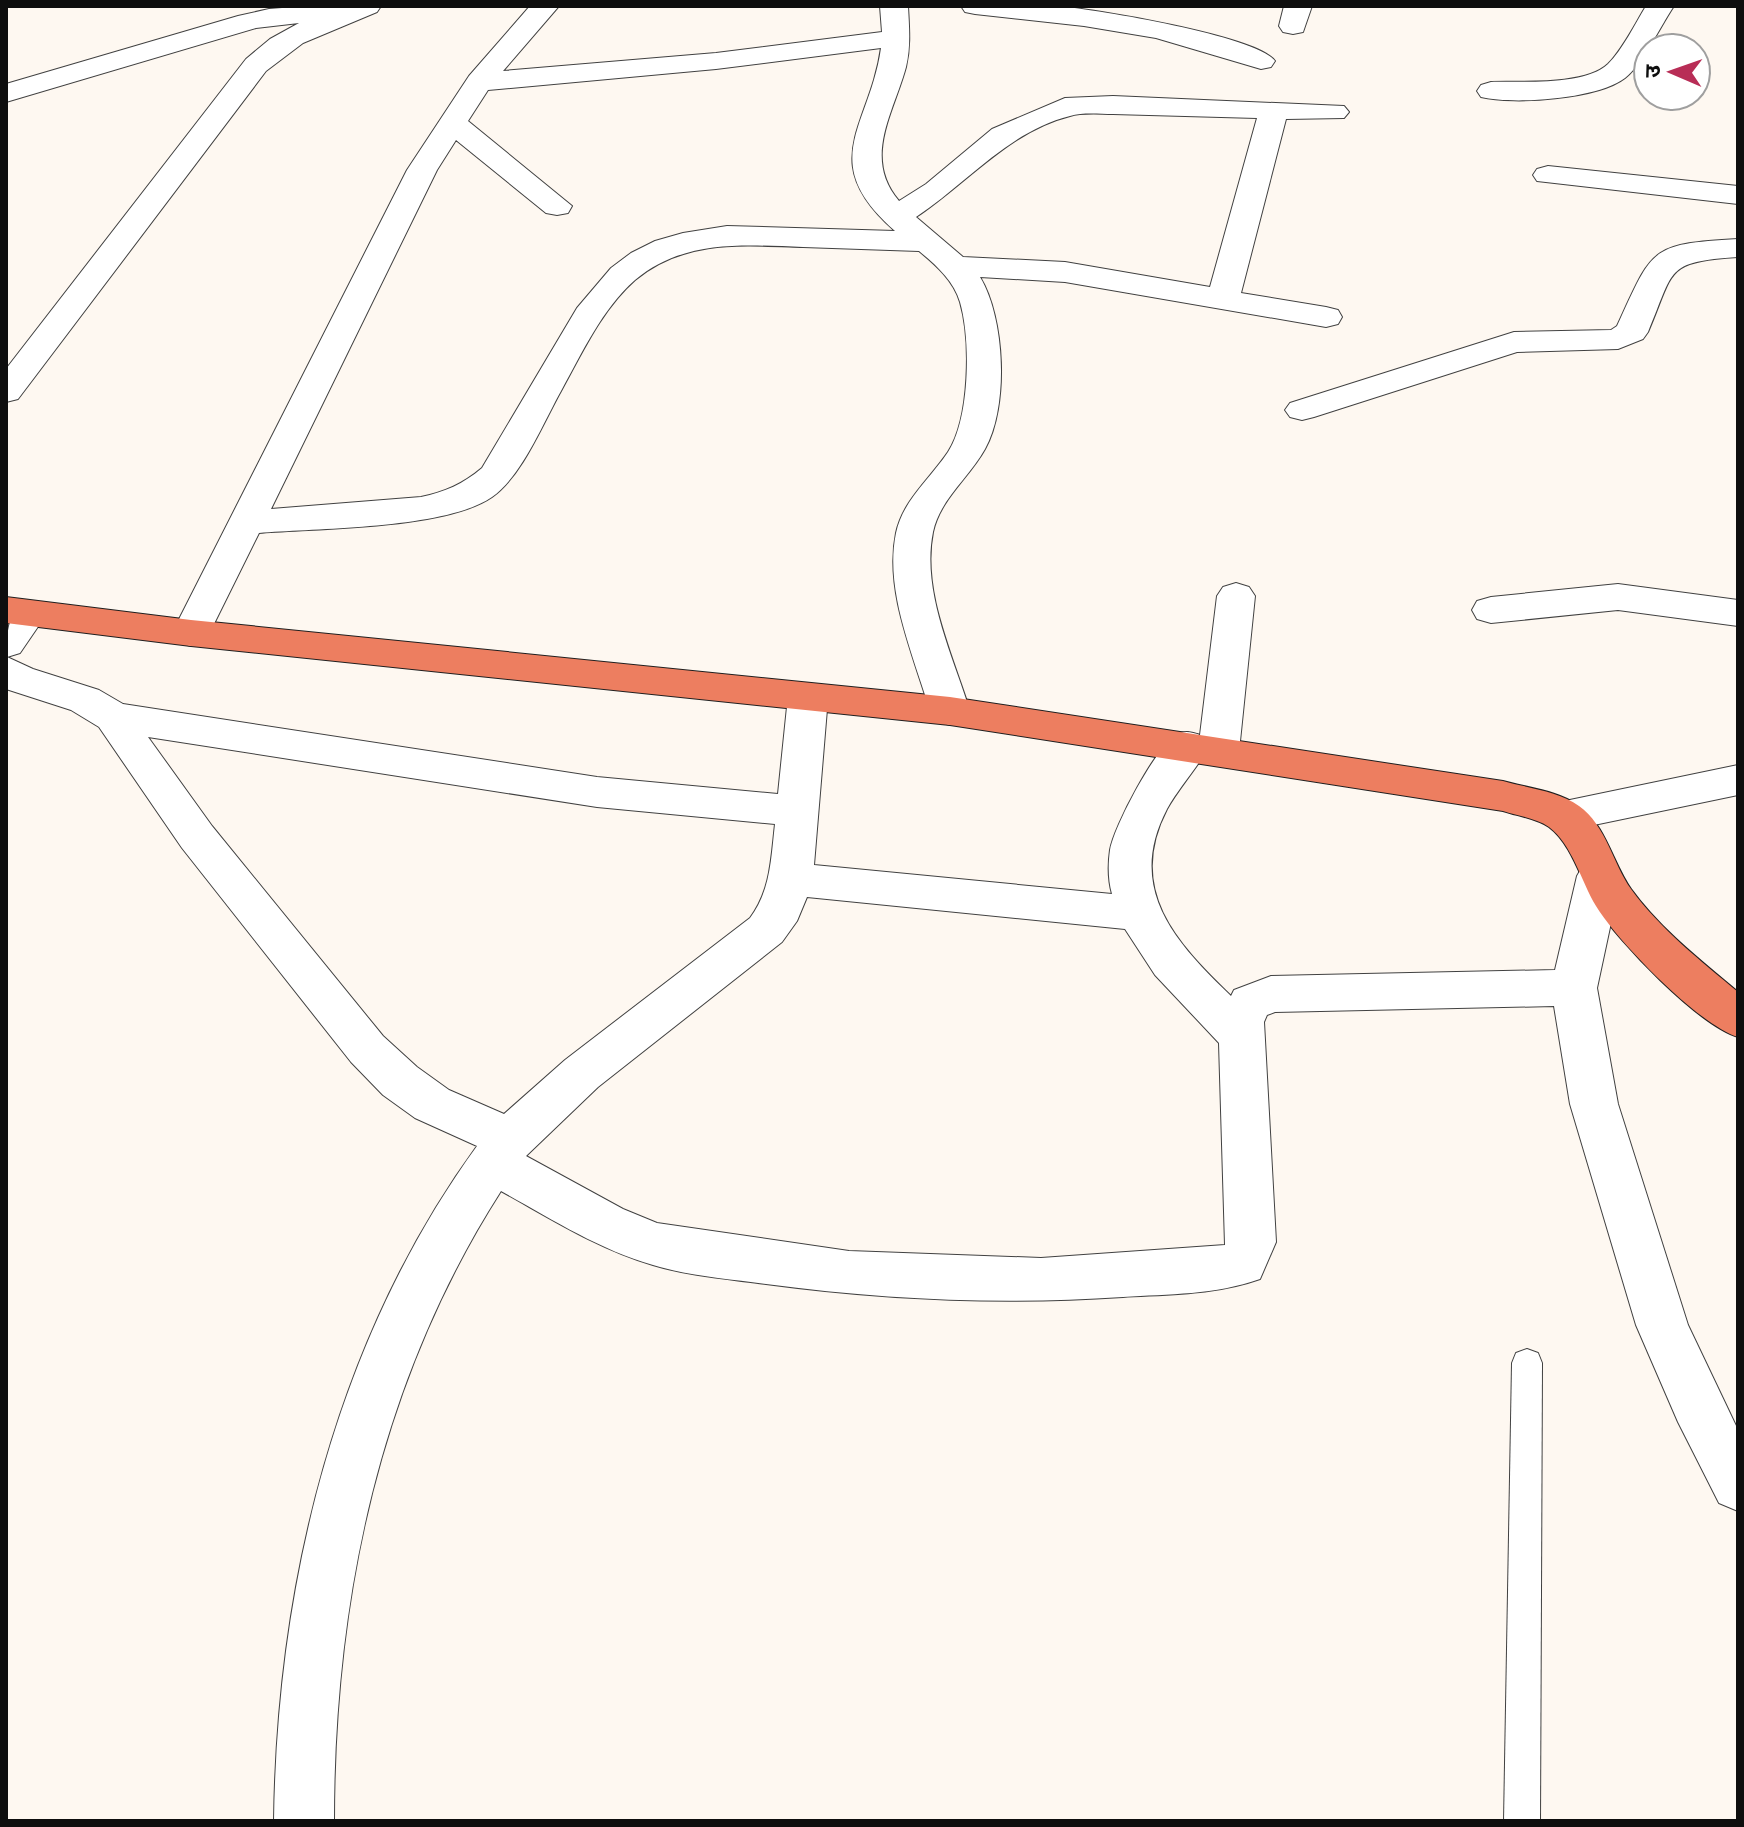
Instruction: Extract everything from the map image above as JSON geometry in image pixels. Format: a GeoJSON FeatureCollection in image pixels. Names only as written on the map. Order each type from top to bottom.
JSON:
{"type":"FeatureCollection","features":[{"type":"Feature","properties":{"kind":"highway"},"geometry":{"type":"LineString","coordinates":[[14,622],[191,633],[950,711],[1503,796],[1565,816],[1589,848],[1599,876],[1621,908],[1678,967],[1738,1019]]}},
{"type":"Feature","properties":{"kind":"street"},"geometry":{"type":"LineString","coordinates":[[191,633],[422,170],[479,82],[545,6]]}},
{"type":"Feature","properties":{"kind":"street"},"geometry":{"type":"LineString","coordinates":[[975,6],[1043,10],[1169,32],[1213,43],[1261,61]]}},
{"type":"Feature","properties":{"kind":"street"},"geometry":{"type":"LineString","coordinates":[[1169,32],[1186,6]]}},
{"type":"Feature","properties":{"kind":"street"},"geometry":{"type":"LineString","coordinates":[[1491,91],[1571,86],[1609,78],[1618,70],[1660,6]]}},
{"type":"Feature","properties":{"kind":"street"},"geometry":{"type":"LineString","coordinates":[[6,93],[269,17],[357,9]]}},
{"type":"Feature","properties":{"kind":"street"},"geometry":{"type":"LineString","coordinates":[[6,392],[256,65],[278,46],[357,9]]}},
{"type":"Feature","properties":{"kind":"street"},"geometry":{"type":"LineString","coordinates":[[479,82],[716,61],[896,22],[890,73],[870,128],[866,154],[869,174],[876,192],[956,266],[971,284],[978,302],[979,406],[973,436],[925,503],[914,531],[911,560],[921,609],[950,711]]}},
{"type":"Feature","properties":{"kind":"street"},"geometry":{"type":"LineString","coordinates":[[898,215],[937,190],[1002,135],[1065,107],[1113,105],[1334,112]]}},
{"type":"Feature","properties":{"kind":"street"},"geometry":{"type":"LineString","coordinates":[[1223,298],[1274,110]]}},
{"type":"Feature","properties":{"kind":"street"},"geometry":{"type":"LineString","coordinates":[[453,123],[557,206]]}},
{"type":"Feature","properties":{"kind":"street"},"geometry":{"type":"LineString","coordinates":[[1548,175],[1738,195]]}},
{"type":"Feature","properties":{"kind":"street"},"geometry":{"type":"LineString","coordinates":[[249,522],[421,509],[454,502],[478,490],[496,475],[590,309],[629,269],[671,245],[696,238],[727,235],[929,242]]}},
{"type":"Feature","properties":{"kind":"street"},"geometry":{"type":"LineString","coordinates":[[1302,410],[1504,344],[1625,337],[1631,332],[1660,267],[1668,259],[1699,251],[1738,248]]}},
{"type":"Feature","properties":{"kind":"street"},"geometry":{"type":"LineString","coordinates":[[956,266],[1065,272],[1326,317]]}},
{"type":"Feature","properties":{"kind":"street"},"geometry":{"type":"LineString","coordinates":[[1236,596],[1204,749],[1144,811],[1132,845],[1128,874],[1135,913],[1164,955],[1241,1036]]}},
{"type":"Feature","properties":{"kind":"street"},"geometry":{"type":"LineString","coordinates":[[1491,610],[1618,597],[1738,613]]}},
{"type":"Feature","properties":{"kind":"street"},"geometry":{"type":"LineString","coordinates":[[6,670],[19,679],[85,700],[113,717],[597,792],[797,811]]}},
{"type":"Feature","properties":{"kind":"street"},"geometry":{"type":"LineString","coordinates":[[304,1821],[302,1772],[317,1624],[344,1487],[387,1356],[430,1261],[502,1151],[557,1092],[766,930],[781,909],[791,879],[808,697]]}},
{"type":"Feature","properties":{"kind":"street"},"geometry":{"type":"LineString","coordinates":[[113,717],[197,837],[367,1049],[400,1081],[605,1224],[654,1244],[700,1253],[849,1273],[965,1279],[1041,1280],[1219,1269],[1242,1263],[1251,1242],[1241,1022],[1250,1003],[1271,994],[1574,988]]}},
{"type":"Feature","properties":{"kind":"street"},"geometry":{"type":"LineString","coordinates":[[1565,816],[1738,780]]}},
{"type":"Feature","properties":{"kind":"street"},"geometry":{"type":"LineString","coordinates":[[1599,876],[1574,988],[1594,1104],[1662,1325],[1697,1405],[1738,1485]]}},
{"type":"Feature","properties":{"kind":"street"},"geometry":{"type":"LineString","coordinates":[[791,879],[1135,913]]}},
{"type":"Feature","properties":{"kind":"lane"},"geometry":{"type":"LineString","coordinates":[[1522,1821],[1527,1363]]}}]}
